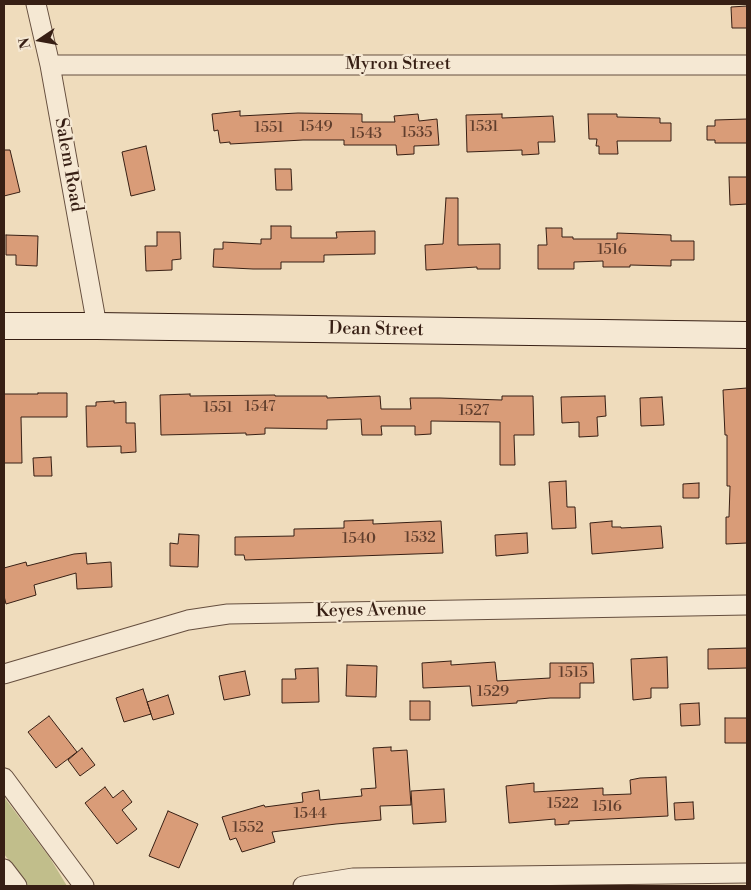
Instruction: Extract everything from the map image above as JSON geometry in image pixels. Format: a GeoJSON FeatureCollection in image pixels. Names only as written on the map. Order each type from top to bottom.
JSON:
{"type":"FeatureCollection","features":[{"type":"Feature","properties":{"kind":"street","name":"Salem Road"},"geometry":{"type":"LineString","coordinates":[[36,4],[50,65],[97,326]]}},
{"type":"Feature","properties":{"kind":"street","name":"Myron Street"},"geometry":{"type":"LineString","coordinates":[[50,65],[747,66]]}},
{"type":"Feature","properties":{"kind":"street","name":"Dean Street"},"geometry":{"type":"LineString","coordinates":[[4,326],[747,335]]}},
{"type":"Feature","properties":{"kind":"street","name":"Keyes Avenue"},"geometry":{"type":"LineString","coordinates":[[4,674],[188,620],[228,614],[747,605]]}},
{"type":"Feature","properties":{"kind":"street"},"geometry":{"type":"LineString","coordinates":[[4,778],[84,886]]}},
{"type":"Feature","properties":{"kind":"street"},"geometry":{"type":"LineString","coordinates":[[4,869],[17,886]]}},
{"type":"Feature","properties":{"kind":"street"},"geometry":{"type":"LineString","coordinates":[[303,886],[353,878],[747,873]]}},
{"type":"Feature","properties":{"kind":"shaded area"},"geometry":{"type":"Polygon","coordinates":[[[4,797],[50,858],[67,886],[28,886],[4,854],[4,797]]]}},
{"type":"Feature","properties":{"kind":"building"},"geometry":{"type":"Polygon","coordinates":[[[747,6],[747,28],[732,28],[731,7],[747,6]]]}},
{"type":"Feature","properties":{"kind":"building"},"geometry":{"type":"Polygon","coordinates":[[[240,111],[240,116],[298,113],[362,114],[362,122],[395,122],[394,116],[418,114],[419,121],[437,119],[439,145],[414,146],[414,154],[397,155],[396,145],[344,145],[344,140],[220,143],[218,130],[214,131],[212,114],[240,111]]]}},
{"type":"Feature","properties":{"kind":"building"},"geometry":{"type":"Polygon","coordinates":[[[502,114],[502,118],[553,116],[555,142],[538,142],[539,154],[522,155],[522,150],[467,152],[466,115],[502,114]]]}},
{"type":"Feature","properties":{"kind":"building"},"geometry":{"type":"Polygon","coordinates":[[[588,114],[617,114],[617,117],[660,118],[660,123],[671,123],[671,141],[617,141],[618,154],[599,154],[599,146],[596,146],[597,139],[589,139],[588,114]]]}},
{"type":"Feature","properties":{"kind":"building"},"geometry":{"type":"Polygon","coordinates":[[[747,119],[747,143],[715,143],[715,140],[707,140],[707,126],[715,126],[715,120],[747,119]]]}},
{"type":"Feature","properties":{"kind":"building"},"geometry":{"type":"Polygon","coordinates":[[[146,146],[155,190],[131,196],[122,152],[146,146]]]}},
{"type":"Feature","properties":{"kind":"building"},"geometry":{"type":"Polygon","coordinates":[[[4,150],[10,150],[20,192],[4,196],[4,150]]]}},
{"type":"Feature","properties":{"kind":"building"},"geometry":{"type":"Polygon","coordinates":[[[275,169],[291,169],[292,190],[276,190],[275,169]]]}},
{"type":"Feature","properties":{"kind":"building"},"geometry":{"type":"Polygon","coordinates":[[[729,177],[747,177],[747,204],[730,205],[729,177]]]}},
{"type":"Feature","properties":{"kind":"building"},"geometry":{"type":"Polygon","coordinates":[[[446,198],[458,198],[458,245],[500,244],[500,269],[477,269],[477,267],[426,270],[425,245],[443,244],[446,198]]]}},
{"type":"Feature","properties":{"kind":"building"},"geometry":{"type":"Polygon","coordinates":[[[271,226],[291,226],[291,238],[337,238],[336,232],[375,231],[375,254],[324,255],[324,262],[281,262],[281,269],[213,267],[214,249],[223,249],[223,242],[261,244],[261,239],[271,239],[271,226]]]}},
{"type":"Feature","properties":{"kind":"building"},"geometry":{"type":"Polygon","coordinates":[[[546,228],[562,228],[562,237],[573,237],[573,239],[617,239],[617,233],[671,235],[671,241],[694,241],[694,260],[671,260],[671,266],[630,265],[630,267],[603,267],[603,261],[574,262],[574,269],[538,269],[538,245],[547,245],[546,228]]]}},
{"type":"Feature","properties":{"kind":"building"},"geometry":{"type":"Polygon","coordinates":[[[157,232],[180,232],[181,259],[172,260],[172,270],[146,271],[145,246],[157,246],[157,232]]]}},
{"type":"Feature","properties":{"kind":"building"},"geometry":{"type":"Polygon","coordinates":[[[6,235],[38,236],[37,266],[16,265],[16,255],[6,255],[6,235]]]}},
{"type":"Feature","properties":{"kind":"building"},"geometry":{"type":"Polygon","coordinates":[[[747,388],[747,543],[726,544],[726,517],[729,517],[730,486],[727,486],[727,435],[725,435],[723,390],[747,388]]]}},
{"type":"Feature","properties":{"kind":"building"},"geometry":{"type":"Polygon","coordinates":[[[67,393],[67,417],[21,417],[22,463],[4,463],[4,394],[67,393]]]}},
{"type":"Feature","properties":{"kind":"building"},"geometry":{"type":"Polygon","coordinates":[[[190,394],[190,396],[327,396],[327,398],[380,396],[381,409],[411,409],[410,398],[502,400],[502,396],[533,396],[534,435],[514,435],[515,465],[500,465],[500,422],[431,421],[431,434],[415,435],[415,426],[381,426],[382,435],[362,435],[361,419],[327,420],[327,429],[265,428],[265,434],[161,435],[160,395],[190,394]]]}},
{"type":"Feature","properties":{"kind":"building"},"geometry":{"type":"Polygon","coordinates":[[[605,396],[606,416],[597,417],[598,436],[579,437],[579,422],[562,423],[561,397],[605,396]]]}},
{"type":"Feature","properties":{"kind":"building"},"geometry":{"type":"Polygon","coordinates":[[[662,397],[664,425],[641,426],[640,398],[662,397]]]}},
{"type":"Feature","properties":{"kind":"building"},"geometry":{"type":"Polygon","coordinates":[[[114,401],[114,403],[126,402],[126,423],[135,423],[136,452],[121,453],[121,446],[87,447],[86,406],[96,406],[96,402],[114,401]]]}},
{"type":"Feature","properties":{"kind":"building"},"geometry":{"type":"Polygon","coordinates":[[[51,457],[52,476],[34,476],[33,458],[51,457]]]}},
{"type":"Feature","properties":{"kind":"building"},"geometry":{"type":"Polygon","coordinates":[[[566,481],[567,507],[575,507],[576,528],[552,529],[549,482],[566,481]]]}},
{"type":"Feature","properties":{"kind":"building"},"geometry":{"type":"Polygon","coordinates":[[[699,483],[699,498],[683,498],[683,484],[699,483]]]}},
{"type":"Feature","properties":{"kind":"building"},"geometry":{"type":"Polygon","coordinates":[[[373,520],[373,524],[441,521],[443,553],[245,560],[244,555],[235,555],[235,537],[294,536],[294,529],[344,528],[344,521],[373,520]]]}},
{"type":"Feature","properties":{"kind":"building"},"geometry":{"type":"Polygon","coordinates":[[[612,521],[612,527],[621,528],[661,526],[663,548],[592,554],[590,523],[612,521]]]}},
{"type":"Feature","properties":{"kind":"building"},"geometry":{"type":"Polygon","coordinates":[[[527,533],[528,553],[496,556],[495,535],[527,533]]]}},
{"type":"Feature","properties":{"kind":"building"},"geometry":{"type":"Polygon","coordinates":[[[179,534],[199,535],[198,567],[170,566],[170,543],[178,544],[179,534]]]}},
{"type":"Feature","properties":{"kind":"building"},"geometry":{"type":"Polygon","coordinates":[[[86,553],[87,564],[111,562],[112,587],[77,589],[76,573],[34,585],[36,595],[6,604],[4,596],[4,568],[26,562],[27,566],[74,554],[86,553]]]}},
{"type":"Feature","properties":{"kind":"building"},"geometry":{"type":"Polygon","coordinates":[[[747,648],[747,668],[708,669],[708,649],[747,648]]]}},
{"type":"Feature","properties":{"kind":"building"},"geometry":{"type":"Polygon","coordinates":[[[667,657],[668,688],[651,688],[651,698],[633,700],[631,659],[667,657]]]}},
{"type":"Feature","properties":{"kind":"building"},"geometry":{"type":"Polygon","coordinates":[[[451,661],[451,665],[495,662],[497,681],[550,678],[550,663],[593,663],[594,683],[580,683],[580,698],[550,698],[517,701],[517,703],[472,706],[470,686],[423,688],[422,663],[451,661]]]}},
{"type":"Feature","properties":{"kind":"building"},"geometry":{"type":"Polygon","coordinates":[[[347,665],[377,666],[376,697],[346,696],[347,665]]]}},
{"type":"Feature","properties":{"kind":"building"},"geometry":{"type":"Polygon","coordinates":[[[318,668],[319,702],[282,703],[282,679],[296,679],[295,669],[318,668]]]}},
{"type":"Feature","properties":{"kind":"building"},"geometry":{"type":"Polygon","coordinates":[[[245,671],[250,695],[224,700],[219,676],[245,671]]]}},
{"type":"Feature","properties":{"kind":"building"},"geometry":{"type":"Polygon","coordinates":[[[143,689],[151,714],[124,722],[116,698],[143,689]]]}},
{"type":"Feature","properties":{"kind":"building"},"geometry":{"type":"Polygon","coordinates":[[[168,695],[174,714],[153,720],[147,702],[168,695]]]}},
{"type":"Feature","properties":{"kind":"building"},"geometry":{"type":"Polygon","coordinates":[[[410,701],[430,701],[430,720],[410,720],[410,701]]]}},
{"type":"Feature","properties":{"kind":"building"},"geometry":{"type":"Polygon","coordinates":[[[699,703],[700,725],[681,726],[680,704],[699,703]]]}},
{"type":"Feature","properties":{"kind":"building"},"geometry":{"type":"Polygon","coordinates":[[[49,716],[77,752],[56,768],[28,732],[49,716]]]}},
{"type":"Feature","properties":{"kind":"building"},"geometry":{"type":"Polygon","coordinates":[[[725,718],[747,718],[747,743],[725,743],[725,718]]]}},
{"type":"Feature","properties":{"kind":"building"},"geometry":{"type":"Polygon","coordinates":[[[391,747],[391,751],[407,750],[411,805],[380,806],[381,820],[272,832],[275,842],[242,852],[236,838],[230,840],[222,817],[264,805],[265,807],[303,802],[302,793],[319,790],[320,800],[362,796],[361,789],[376,788],[373,748],[391,747]]]}},
{"type":"Feature","properties":{"kind":"building"},"geometry":{"type":"Polygon","coordinates":[[[82,748],[95,765],[80,776],[68,760],[82,748]]]}},
{"type":"Feature","properties":{"kind":"building"},"geometry":{"type":"Polygon","coordinates":[[[666,777],[668,816],[569,821],[569,824],[555,825],[555,819],[509,823],[506,786],[534,783],[534,792],[603,788],[603,795],[631,794],[630,780],[666,777]]]}},
{"type":"Feature","properties":{"kind":"building"},"geometry":{"type":"Polygon","coordinates":[[[105,787],[113,798],[123,790],[132,802],[122,810],[137,829],[117,844],[85,803],[105,787]]]}},
{"type":"Feature","properties":{"kind":"building"},"geometry":{"type":"Polygon","coordinates":[[[444,789],[446,822],[413,824],[411,791],[444,789]]]}},
{"type":"Feature","properties":{"kind":"building"},"geometry":{"type":"Polygon","coordinates":[[[693,802],[694,819],[675,820],[674,803],[693,802]]]}},
{"type":"Feature","properties":{"kind":"building"},"geometry":{"type":"Polygon","coordinates":[[[168,811],[198,824],[179,868],[149,856],[168,811]]]}}]}
